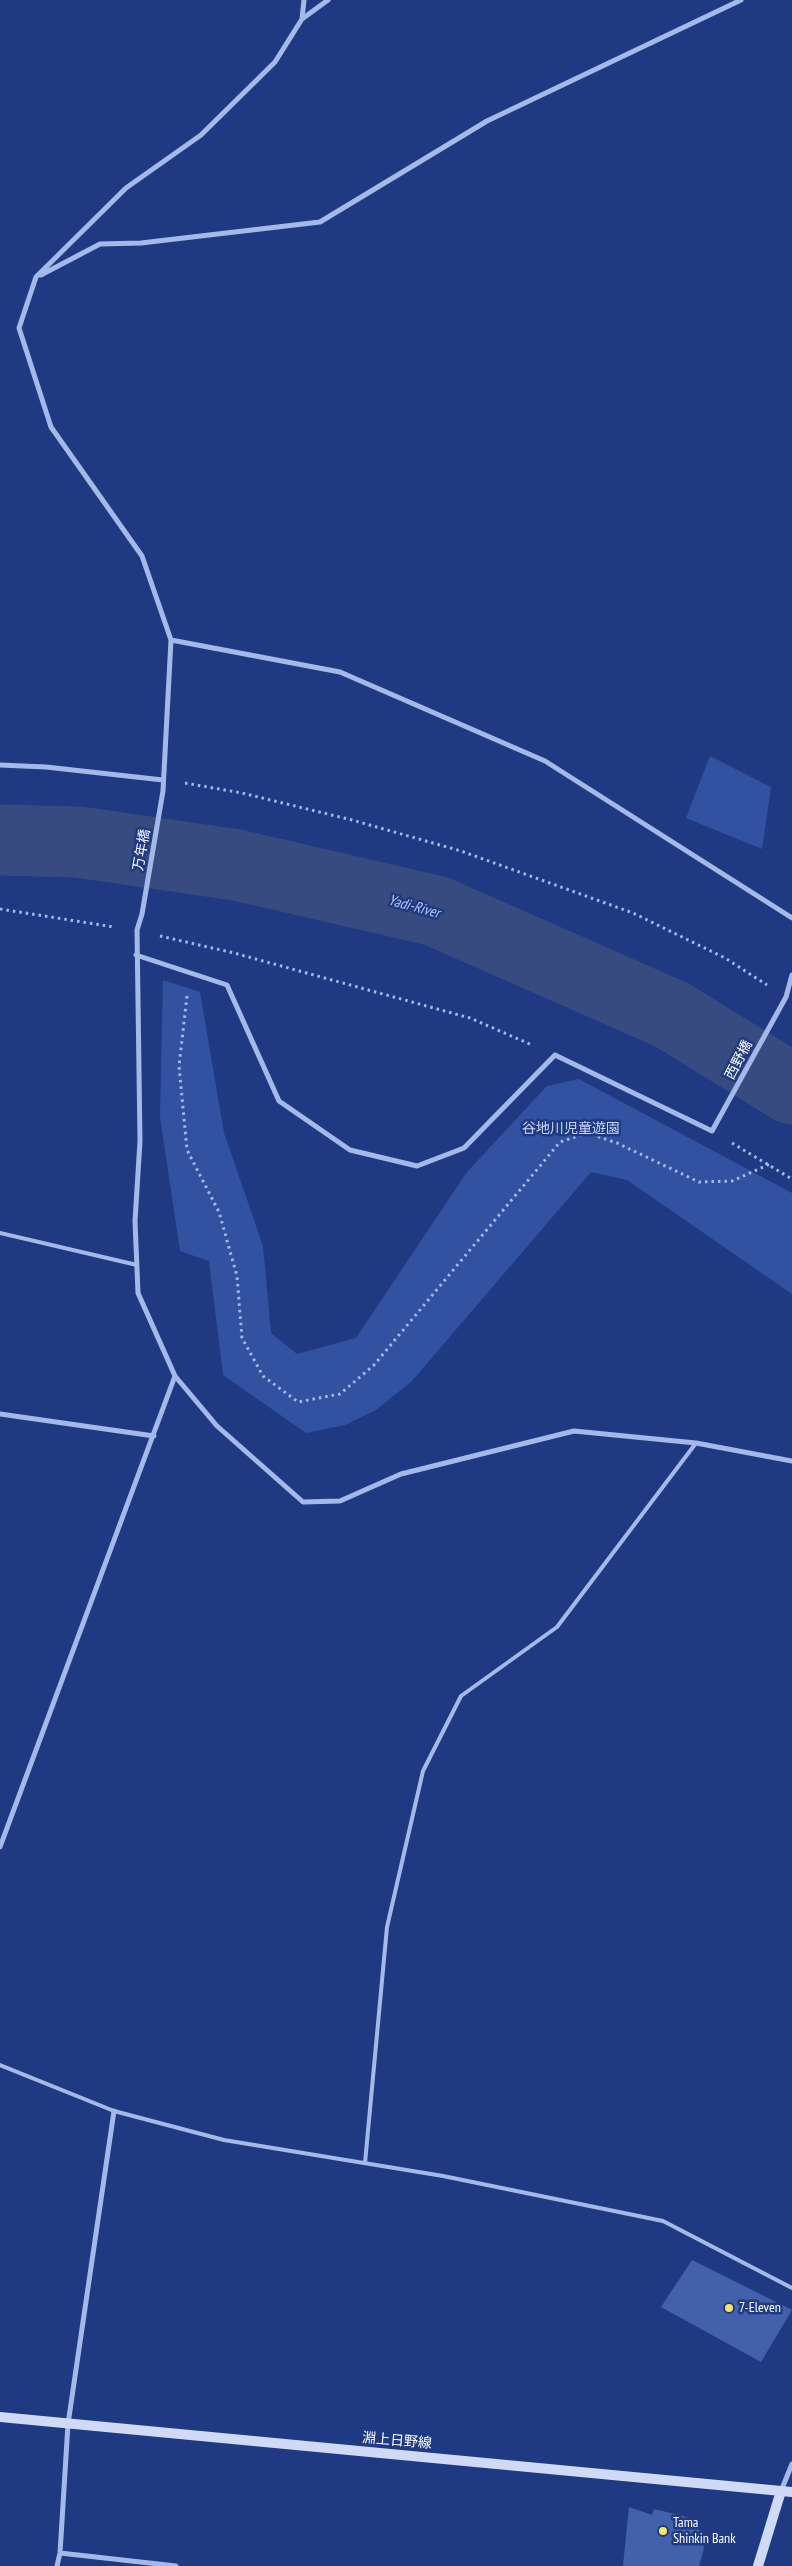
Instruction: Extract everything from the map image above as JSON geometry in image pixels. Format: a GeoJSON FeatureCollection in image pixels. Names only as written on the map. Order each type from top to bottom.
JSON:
{"type":"FeatureCollection","features":[{"type":"Feature","properties":{"kind":"main road","name":"淵上日野線"},"geometry":{"type":"LineString","coordinates":[[0,2417],[792,2492]]}},
{"type":"Feature","properties":{"kind":"main road"},"geometry":{"type":"LineString","coordinates":[[758,2566],[781,2491]]}},
{"type":"Feature","properties":{"kind":"street"},"geometry":{"type":"LineString","coordinates":[[302,19],[304,0]]}},
{"type":"Feature","properties":{"kind":"street"},"geometry":{"type":"LineString","coordinates":[[328,0],[302,19],[275,62],[201,135],[126,188],[36,278],[18,328],[52,427],[142,556],[171,640],[340,672],[545,761],[792,918]]}},
{"type":"Feature","properties":{"kind":"street"},"geometry":{"type":"LineString","coordinates":[[36,278],[100,244],[142,243],[320,222],[486,121],[741,0]]}},
{"type":"Feature","properties":{"kind":"street","name":"万年橋"},"geometry":{"type":"LineString","coordinates":[[171,640],[163,780],[164,791],[142,914],[137,930],[140,1141],[135,1221],[138,1293],[175,1376],[217,1426],[303,1502],[340,1501],[401,1474],[574,1431],[696,1443],[792,1461]]}},
{"type":"Feature","properties":{"kind":"street"},"geometry":{"type":"LineString","coordinates":[[0,765],[46,767],[163,780]]}},
{"type":"Feature","properties":{"kind":"street"},"geometry":{"type":"LineString","coordinates":[[136,955],[227,985],[279,1101],[350,1150],[417,1166],[464,1148],[556,1055],[712,1131]]}},
{"type":"Feature","properties":{"kind":"street","name":"西野橋"},"geometry":{"type":"LineString","coordinates":[[712,1131],[722,1117],[777,1014],[790,999],[792,975]]}},
{"type":"Feature","properties":{"kind":"street"},"geometry":{"type":"LineString","coordinates":[[0,1847],[175,1376]]}},
{"type":"Feature","properties":{"kind":"street"},"geometry":{"type":"LineString","coordinates":[[0,1414],[154,1436]]}},
{"type":"Feature","properties":{"kind":"street"},"geometry":{"type":"LineString","coordinates":[[57,2566],[60,2553],[68,2424],[114,2111]]}},
{"type":"Feature","properties":{"kind":"street"},"geometry":{"type":"LineString","coordinates":[[781,2491],[792,2464]]}},
{"type":"Feature","properties":{"kind":"street"},"geometry":{"type":"LineString","coordinates":[[60,2553],[176,2566]]}},
{"type":"Feature","properties":{"kind":"lane"},"geometry":{"type":"LineString","coordinates":[[0,1233],[137,1265]]}},
{"type":"Feature","properties":{"kind":"lane"},"geometry":{"type":"LineString","coordinates":[[365,2163],[387,1927],[423,1771],[461,1696],[557,1627],[696,1443]]}},
{"type":"Feature","properties":{"kind":"lane"},"geometry":{"type":"LineString","coordinates":[[0,2065],[114,2111],[224,2140],[443,2176],[664,2221],[792,2288]]}},
{"type":"Feature","properties":{"kind":"path"},"geometry":{"type":"LineString","coordinates":[[163,780],[242,793],[352,820],[479,858],[633,913],[725,958],[790,999]]}},
{"type":"Feature","properties":{"kind":"path"},"geometry":{"type":"LineString","coordinates":[[0,909],[69,920]]}},
{"type":"Feature","properties":{"kind":"path"},"geometry":{"type":"LineString","coordinates":[[234,953],[470,1018],[556,1055]]}},
{"type":"Feature","properties":{"kind":"path"},"geometry":{"type":"LineString","coordinates":[[190,973],[178,1066],[187,1150],[218,1212],[237,1276],[242,1338],[263,1376],[298,1402],[340,1394],[374,1365],[560,1142],[587,1133],[618,1144],[699,1182],[732,1182],[770,1164]]}},
{"type":"Feature","properties":{"kind":"path"},"geometry":{"type":"LineString","coordinates":[[712,1131],[770,1164],[792,1179]]}},
{"type":"Feature","properties":{"kind":"green space"},"geometry":{"type":"Polygon","coordinates":[[[710,756],[771,787],[762,849],[686,818],[710,756]]]}},
{"type":"Feature","properties":{"kind":"green space","name":"谷地川児童遊園"},"geometry":{"type":"Polygon","coordinates":[[[163,980],[200,992],[224,1133],[263,1246],[271,1333],[297,1354],[356,1338],[467,1172],[547,1086],[579,1079],[792,1193],[792,1294],[627,1180],[591,1172],[412,1381],[376,1410],[345,1425],[306,1433],[223,1375],[209,1261],[180,1251],[160,1117],[163,980]]]}},
{"type":"Feature","properties":{"kind":"building"},"geometry":{"type":"Polygon","coordinates":[[[692,2260],[792,2310],[761,2362],[661,2307],[692,2260]]]}},
{"type":"Feature","properties":{"kind":"building","name":"Tama Shinkin Bank"},"geometry":{"type":"Polygon","coordinates":[[[629,2507],[652,2515],[654,2509],[687,2517],[696,2524],[702,2537],[704,2548],[699,2566],[623,2566],[629,2507]]]}},
{"type":"Feature","properties":{"kind":"waterway","name":"Yadi-River"},"geometry":{"type":"LineString","coordinates":[[0,840],[78,842],[237,865],[436,911],[672,1015],[792,1089]]}},
{"type":"Feature","properties":{"kind":"place","name":"7-Eleven"},"geometry":{"type":"Point","coordinates":[729,2308]}},
{"type":"Feature","properties":{"kind":"place","name":"Tama Shinkin Bank"},"geometry":{"type":"Point","coordinates":[663,2531]}}]}
